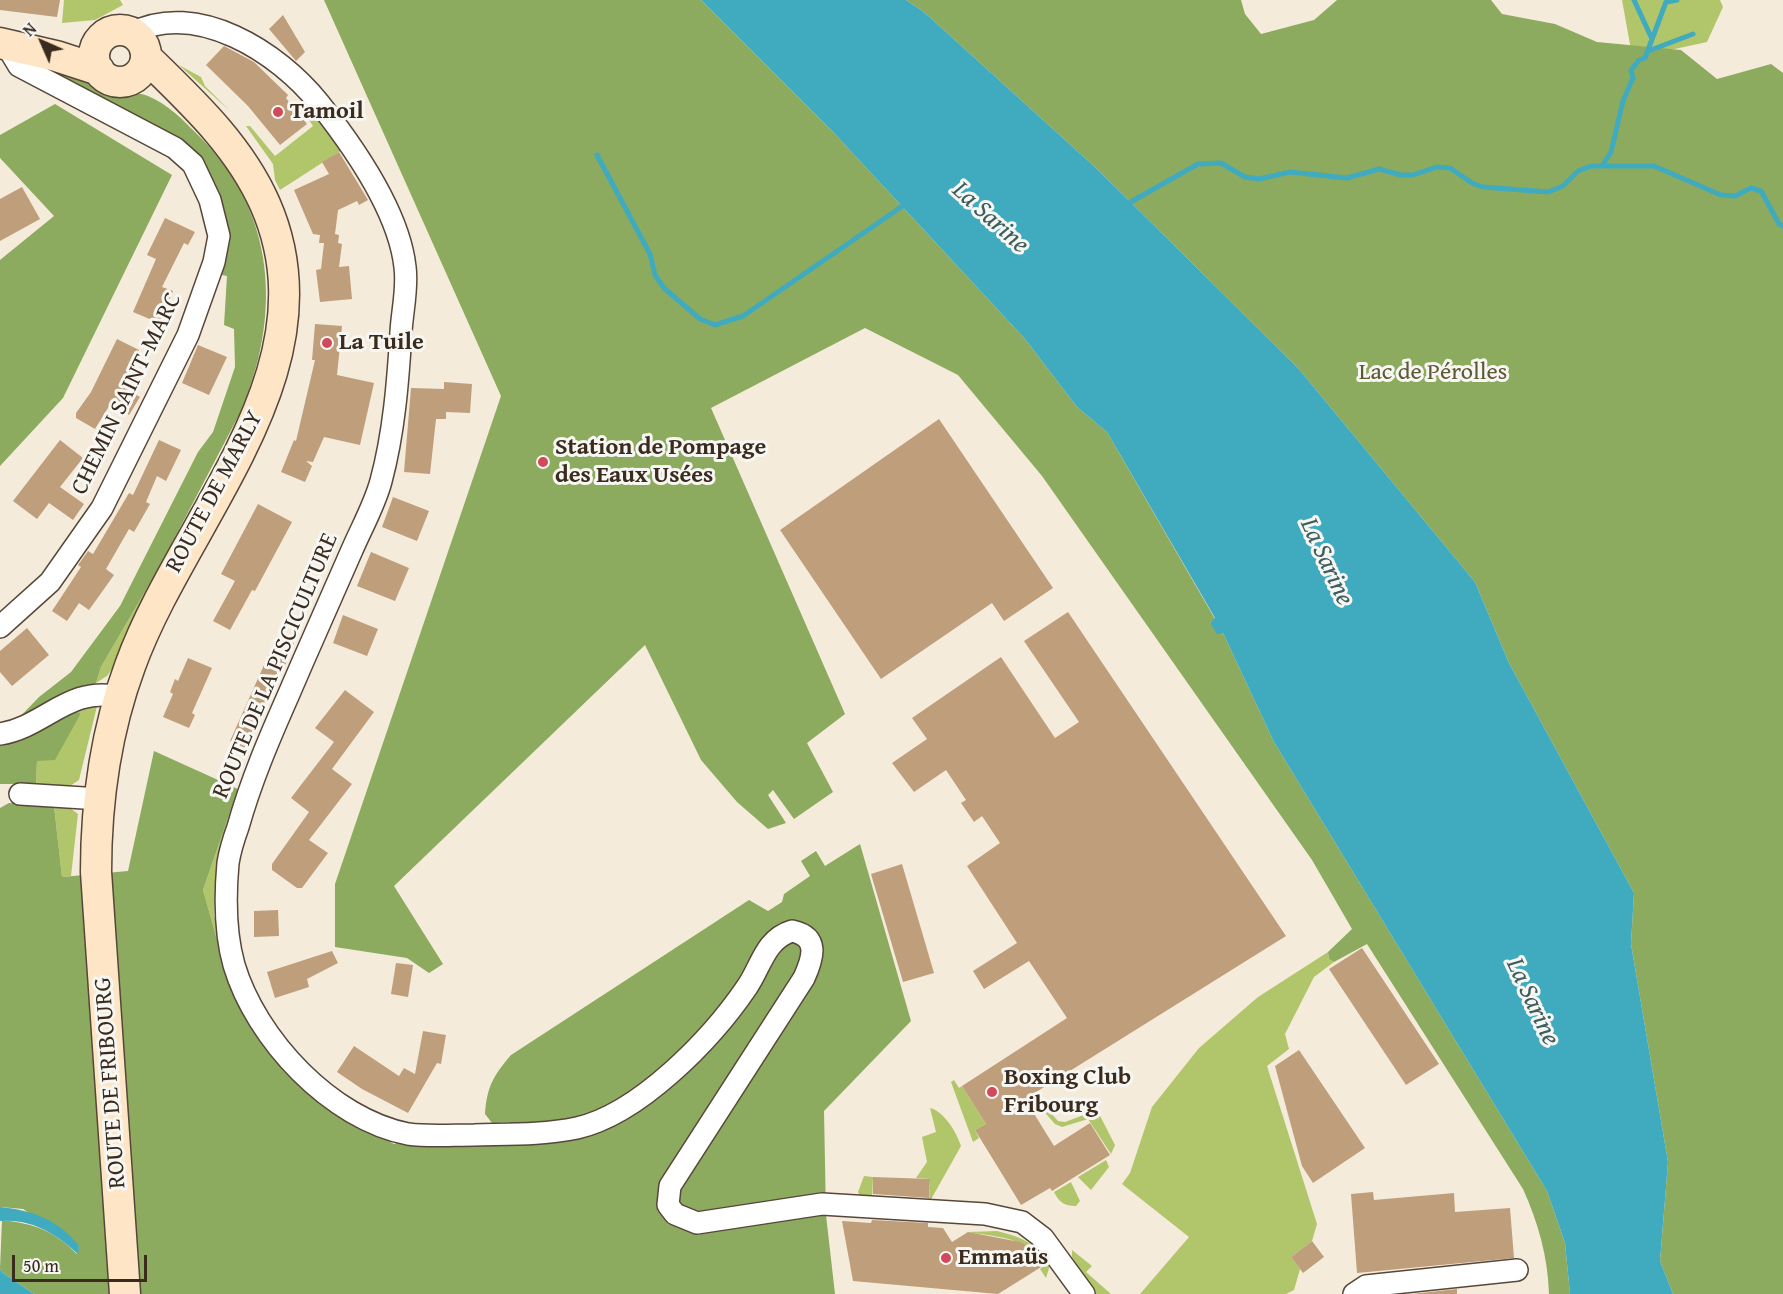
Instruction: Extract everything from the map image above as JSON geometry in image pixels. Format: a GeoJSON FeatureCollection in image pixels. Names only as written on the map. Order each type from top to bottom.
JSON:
{"type":"FeatureCollection","features":[{"type":"Feature","properties":{"kind":"main road"},"geometry":{"type":"LineString","coordinates":[[2,43],[102,38],[119,30],[136,57]]}},
{"type":"Feature","properties":{"kind":"main road"},"geometry":{"type":"LineString","coordinates":[[99,70],[95,50],[102,38]]}},
{"type":"Feature","properties":{"kind":"main road","name":"ROUTE DE MARLY"},"geometry":{"type":"LineString","coordinates":[[2,43],[99,70],[116,82],[136,57],[170,96],[210,123],[242,161],[275,231],[284,283],[280,343],[270,384],[255,422],[163,592],[130,666],[120,697],[100,799],[96,872]]}},
{"type":"Feature","properties":{"kind":"main road","name":"ROUTE DE FRIBOURG"},"geometry":{"type":"LineString","coordinates":[[96,872],[125,1294]]}},
{"type":"Feature","properties":{"kind":"street","name":"ROUTE DE LA PISCICULTURE"},"geometry":{"type":"LineString","coordinates":[[136,57],[150,20],[167,15],[189,14],[230,23],[264,45],[313,96],[343,133],[389,214],[406,269],[398,378],[381,485],[252,777],[228,859],[226,916],[233,961],[247,1000],[276,1045],[302,1074],[342,1106],[379,1125],[411,1134],[537,1133],[575,1128],[607,1119],[629,1106],[659,1082],[715,1027],[748,985],[774,940],[792,931],[802,933],[808,938],[812,948],[812,961],[804,978],[670,1186],[668,1205],[675,1214],[697,1224],[822,1204],[986,1214],[1022,1222],[1042,1238],[1084,1294]]}},
{"type":"Feature","properties":{"kind":"street","name":"CHEMIN SAINT-MARC"},"geometry":{"type":"LineString","coordinates":[[0,627],[50,582],[102,508],[188,335],[214,262],[219,236],[210,200],[193,164],[181,153],[19,66],[2,43]]}},
{"type":"Feature","properties":{"kind":"street"},"geometry":{"type":"LineString","coordinates":[[0,734],[16,730],[94,693],[120,697]]}},
{"type":"Feature","properties":{"kind":"street"},"geometry":{"type":"LineString","coordinates":[[20,794],[100,799]]}},
{"type":"Feature","properties":{"kind":"street"},"geometry":{"type":"LineString","coordinates":[[1354,1294],[1366,1286],[1517,1270]]}},
{"type":"Feature","properties":{"kind":"green space"},"geometry":{"type":"Polygon","coordinates":[[[64,0],[120,0],[123,5],[95,20],[62,23],[64,0]]]}},
{"type":"Feature","properties":{"kind":"green space"},"geometry":{"type":"Polygon","coordinates":[[[324,0],[701,0],[833,132],[1025,339],[1077,407],[1107,432],[1215,619],[1210,623],[1223,633],[1274,742],[1547,1191],[1565,1243],[1570,1294],[1549,1294],[1547,1267],[1541,1240],[1523,1189],[1367,944],[1334,962],[1329,959],[1328,952],[1352,929],[1312,860],[1042,476],[958,375],[865,328],[711,408],[845,714],[807,743],[833,792],[794,819],[773,790],[768,795],[786,823],[768,829],[737,802],[701,760],[645,645],[394,886],[443,964],[429,973],[407,958],[335,947],[335,884],[501,396],[324,0]]]}},
{"type":"Feature","properties":{"kind":"green space"},"geometry":{"type":"Polygon","coordinates":[[[906,0],[1241,0],[1245,14],[1261,34],[1314,20],[1337,0],[1491,0],[1502,14],[1555,24],[1597,42],[1681,50],[1717,79],[1771,64],[1783,73],[1783,1294],[1673,1294],[1660,1261],[1668,1162],[1631,944],[1634,893],[1509,663],[1475,582],[1298,368],[1096,168],[924,12],[906,0]]]}},
{"type":"Feature","properties":{"kind":"green space"},"geometry":{"type":"Polygon","coordinates":[[[1622,0],[1720,0],[1723,7],[1707,42],[1661,52],[1631,50],[1622,0]]]}},
{"type":"Feature","properties":{"kind":"green space"},"geometry":{"type":"Polygon","coordinates":[[[179,65],[201,77],[205,86],[230,111],[179,65]]]}},
{"type":"Feature","properties":{"kind":"green space"},"geometry":{"type":"Polygon","coordinates":[[[36,69],[85,74],[112,92],[148,96],[169,108],[198,135],[224,165],[244,197],[257,231],[264,266],[266,303],[262,339],[253,376],[240,413],[161,564],[101,667],[96,683],[15,722],[39,697],[71,672],[120,606],[198,452],[213,432],[235,367],[234,329],[224,325],[227,276],[222,275],[225,235],[198,162],[36,69]]]}},
{"type":"Feature","properties":{"kind":"green space"},"geometry":{"type":"Polygon","coordinates":[[[55,104],[172,175],[63,398],[0,466],[0,260],[54,216],[0,158],[0,135],[55,104]]]}},
{"type":"Feature","properties":{"kind":"green space"},"geometry":{"type":"Polygon","coordinates":[[[310,109],[342,150],[280,190],[275,180],[273,164],[246,126],[250,126],[275,156],[313,126],[305,114],[310,109]]]}},
{"type":"Feature","properties":{"kind":"green space"},"geometry":{"type":"Polygon","coordinates":[[[161,564],[126,632],[114,666],[107,676],[96,683],[101,667],[161,564]]]}},
{"type":"Feature","properties":{"kind":"green space"},"geometry":{"type":"Polygon","coordinates":[[[99,698],[79,780],[70,786],[36,784],[37,761],[81,713],[72,710],[99,698]]]}},
{"type":"Feature","properties":{"kind":"green space"},"geometry":{"type":"Polygon","coordinates":[[[72,710],[81,713],[55,760],[37,761],[36,784],[0,784],[0,742],[72,710]]]}},
{"type":"Feature","properties":{"kind":"green space"},"geometry":{"type":"Polygon","coordinates":[[[154,751],[238,789],[203,890],[232,993],[283,1070],[308,1094],[339,1116],[394,1144],[403,1141],[510,1141],[509,1122],[492,1123],[485,1114],[487,1096],[492,1082],[511,1055],[749,900],[768,911],[782,902],[784,894],[810,876],[801,861],[816,851],[825,866],[860,844],[911,1021],[824,1111],[826,1215],[835,1294],[34,1294],[3,1273],[0,1269],[2,1220],[43,1230],[60,1239],[77,1254],[79,1246],[23,1209],[0,1207],[0,808],[9,803],[54,806],[62,877],[128,871],[154,751]]]}},
{"type":"Feature","properties":{"kind":"green space"},"geometry":{"type":"Polygon","coordinates":[[[238,789],[229,843],[220,849],[214,915],[232,993],[203,890],[238,789]]]}},
{"type":"Feature","properties":{"kind":"green space"},"geometry":{"type":"Polygon","coordinates":[[[54,806],[70,808],[78,814],[71,876],[62,877],[54,806]]]}},
{"type":"Feature","properties":{"kind":"green space"},"geometry":{"type":"Polygon","coordinates":[[[1328,952],[1329,959],[1334,962],[1314,977],[1285,1034],[1289,1049],[1267,1066],[1317,1224],[1312,1241],[1291,1257],[1300,1269],[1294,1290],[1286,1294],[1140,1294],[1189,1237],[1122,1184],[1130,1173],[1152,1107],[1199,1048],[1258,997],[1328,952]]]}},
{"type":"Feature","properties":{"kind":"green space"},"geometry":{"type":"Polygon","coordinates":[[[954,1080],[959,1088],[962,1086],[986,1124],[975,1130],[979,1138],[973,1142],[951,1082],[954,1080]]]}},
{"type":"Feature","properties":{"kind":"green space"},"geometry":{"type":"Polygon","coordinates":[[[1043,1104],[1058,1121],[1065,1122],[1097,1110],[1115,1145],[1111,1154],[1088,1119],[1062,1127],[1055,1124],[1040,1107],[1043,1104]]]}},
{"type":"Feature","properties":{"kind":"green space"},"geometry":{"type":"Polygon","coordinates":[[[930,1108],[945,1118],[961,1146],[929,1203],[930,1179],[916,1178],[927,1162],[922,1137],[936,1132],[930,1108]]]}},
{"type":"Feature","properties":{"kind":"green space"},"geometry":{"type":"Polygon","coordinates":[[[1106,1160],[1109,1167],[1091,1190],[1078,1177],[1106,1160]]]}},
{"type":"Feature","properties":{"kind":"green space"},"geometry":{"type":"Polygon","coordinates":[[[864,1176],[873,1177],[872,1201],[861,1198],[858,1192],[864,1176]]]}},
{"type":"Feature","properties":{"kind":"green space"},"geometry":{"type":"Polygon","coordinates":[[[1071,1182],[1080,1201],[1076,1206],[1062,1203],[1054,1192],[1071,1182]]]}},
{"type":"Feature","properties":{"kind":"green space"},"geometry":{"type":"Polygon","coordinates":[[[997,1231],[1014,1236],[1033,1246],[1050,1265],[1046,1278],[1040,1269],[1046,1264],[1031,1248],[1001,1237],[968,1232],[997,1231]]]}},
{"type":"Feature","properties":{"kind":"green space"},"geometry":{"type":"Polygon","coordinates":[[[1072,1250],[1092,1266],[1086,1272],[1111,1294],[1094,1294],[1072,1257],[1072,1250]]]}},
{"type":"Feature","properties":{"kind":"water","name":"Lac de Pérolles"},"geometry":{"type":"Polygon","coordinates":[[[701,0],[906,0],[924,12],[1096,168],[1298,368],[1475,582],[1509,663],[1634,893],[1631,944],[1668,1162],[1660,1261],[1673,1294],[1570,1294],[1565,1243],[1547,1191],[1274,742],[1223,633],[1217,634],[1210,623],[1215,618],[1107,432],[1077,407],[1025,339],[833,132],[701,0]]]}},
{"type":"Feature","properties":{"kind":"water"},"geometry":{"type":"Polygon","coordinates":[[[0,1207],[34,1214],[54,1223],[79,1246],[78,1254],[43,1229],[22,1222],[0,1221],[0,1207]]]}},
{"type":"Feature","properties":{"kind":"water"},"geometry":{"type":"Polygon","coordinates":[[[0,1269],[3,1273],[34,1294],[0,1294],[0,1269]]]}},
{"type":"Feature","properties":{"kind":"building"},"geometry":{"type":"Polygon","coordinates":[[[0,0],[60,0],[57,17],[0,10],[0,0]]]}},
{"type":"Feature","properties":{"kind":"building"},"geometry":{"type":"Polygon","coordinates":[[[283,15],[305,52],[296,61],[269,29],[283,15]]]}},
{"type":"Feature","properties":{"kind":"building"},"geometry":{"type":"Polygon","coordinates":[[[224,46],[254,62],[288,95],[286,98],[307,124],[280,145],[248,106],[206,65],[224,46]]]}},
{"type":"Feature","properties":{"kind":"building"},"geometry":{"type":"Polygon","coordinates":[[[339,152],[368,200],[359,205],[357,201],[338,210],[335,234],[339,235],[338,243],[342,244],[339,267],[349,266],[352,299],[320,302],[316,270],[321,269],[324,243],[319,243],[320,235],[313,234],[294,190],[329,174],[322,162],[339,152]]]}},
{"type":"Feature","properties":{"kind":"building"},"geometry":{"type":"Polygon","coordinates":[[[22,187],[40,219],[0,241],[0,199],[22,187]]]}},
{"type":"Feature","properties":{"kind":"building"},"geometry":{"type":"Polygon","coordinates":[[[165,218],[195,232],[188,245],[184,243],[162,287],[173,291],[159,323],[133,312],[156,259],[147,255],[165,218]]]}},
{"type":"Feature","properties":{"kind":"building"},"geometry":{"type":"Polygon","coordinates":[[[315,324],[342,326],[337,375],[374,383],[360,445],[324,437],[313,462],[306,461],[312,466],[305,482],[281,472],[294,440],[296,441],[315,360],[312,360],[315,324]]]}},
{"type":"Feature","properties":{"kind":"building"},"geometry":{"type":"Polygon","coordinates":[[[117,339],[139,350],[121,386],[140,397],[129,415],[111,403],[95,429],[76,418],[76,413],[91,392],[117,339]]]}},
{"type":"Feature","properties":{"kind":"building"},"geometry":{"type":"Polygon","coordinates":[[[198,345],[227,357],[209,395],[182,383],[198,345]]]}},
{"type":"Feature","properties":{"kind":"building"},"geometry":{"type":"Polygon","coordinates":[[[444,382],[472,384],[470,413],[446,412],[446,419],[436,419],[430,474],[404,472],[411,388],[444,389],[444,382]]]}},
{"type":"Feature","properties":{"kind":"building"},"geometry":{"type":"Polygon","coordinates":[[[939,419],[1053,588],[1004,621],[992,603],[881,679],[780,530],[939,419]]]}},
{"type":"Feature","properties":{"kind":"building"},"geometry":{"type":"Polygon","coordinates":[[[60,440],[83,458],[60,487],[84,504],[73,520],[49,503],[37,519],[13,501],[60,440]]]}},
{"type":"Feature","properties":{"kind":"building"},"geometry":{"type":"Polygon","coordinates":[[[159,440],[181,450],[166,481],[157,476],[146,502],[150,504],[134,532],[129,529],[106,569],[114,575],[89,610],[79,603],[67,621],[52,611],[81,567],[78,565],[88,551],[93,554],[129,493],[133,495],[159,440]]]}},
{"type":"Feature","properties":{"kind":"building"},"geometry":{"type":"Polygon","coordinates":[[[393,497],[429,511],[417,541],[382,527],[393,497]]]}},
{"type":"Feature","properties":{"kind":"building"},"geometry":{"type":"Polygon","coordinates":[[[258,504],[292,522],[255,591],[252,590],[230,630],[213,621],[235,581],[221,574],[258,504]]]}},
{"type":"Feature","properties":{"kind":"building"},"geometry":{"type":"Polygon","coordinates":[[[371,552],[409,568],[395,601],[357,586],[371,552]]]}},
{"type":"Feature","properties":{"kind":"building"},"geometry":{"type":"Polygon","coordinates":[[[1068,612],[1286,936],[1025,1099],[1054,1146],[1090,1123],[1110,1155],[1052,1191],[1050,1188],[1021,1205],[975,1130],[986,1124],[962,1086],[1067,1018],[1029,961],[984,989],[973,971],[1017,943],[967,866],[1000,843],[982,816],[974,822],[961,803],[966,800],[946,770],[914,792],[892,763],[927,739],[912,718],[1001,657],[1055,738],[1079,722],[1024,641],[1068,612]]]}},
{"type":"Feature","properties":{"kind":"building"},"geometry":{"type":"Polygon","coordinates":[[[343,615],[378,629],[367,656],[333,643],[343,615]]]}},
{"type":"Feature","properties":{"kind":"building"},"geometry":{"type":"Polygon","coordinates":[[[27,628],[49,655],[12,686],[0,672],[0,651],[27,628]]]}},
{"type":"Feature","properties":{"kind":"building"},"geometry":{"type":"Polygon","coordinates":[[[277,636],[294,643],[283,671],[279,669],[245,748],[230,741],[277,636]]]}},
{"type":"Feature","properties":{"kind":"building"},"geometry":{"type":"Polygon","coordinates":[[[188,658],[212,668],[192,713],[195,715],[189,728],[163,717],[173,694],[170,692],[175,679],[178,681],[188,658]]]}},
{"type":"Feature","properties":{"kind":"building"},"geometry":{"type":"Polygon","coordinates":[[[345,690],[374,712],[332,769],[352,784],[309,840],[328,853],[302,888],[297,888],[272,870],[272,864],[309,812],[291,798],[334,742],[315,728],[345,690]]]}},
{"type":"Feature","properties":{"kind":"building"},"geometry":{"type":"Polygon","coordinates":[[[902,864],[934,973],[903,982],[871,874],[902,864]]]}},
{"type":"Feature","properties":{"kind":"building"},"geometry":{"type":"Polygon","coordinates":[[[278,910],[279,936],[254,937],[254,911],[278,910]]]}},
{"type":"Feature","properties":{"kind":"building"},"geometry":{"type":"Polygon","coordinates":[[[1362,948],[1439,1064],[1406,1085],[1329,969],[1362,948]]]}},
{"type":"Feature","properties":{"kind":"building"},"geometry":{"type":"Polygon","coordinates":[[[332,951],[338,963],[307,979],[309,987],[275,998],[267,972],[332,951]]]}},
{"type":"Feature","properties":{"kind":"building"},"geometry":{"type":"Polygon","coordinates":[[[396,963],[413,965],[408,997],[391,994],[396,963]]]}},
{"type":"Feature","properties":{"kind":"building"},"geometry":{"type":"Polygon","coordinates":[[[423,1031],[446,1035],[441,1064],[437,1063],[408,1113],[362,1089],[337,1072],[354,1046],[399,1076],[404,1068],[415,1074],[423,1031]]]}},
{"type":"Feature","properties":{"kind":"building"},"geometry":{"type":"Polygon","coordinates":[[[1299,1050],[1365,1148],[1313,1183],[1302,1166],[1275,1066],[1299,1050]]]}},
{"type":"Feature","properties":{"kind":"building"},"geometry":{"type":"Polygon","coordinates":[[[873,1177],[930,1179],[929,1198],[873,1194],[873,1177]]]}},
{"type":"Feature","properties":{"kind":"building"},"geometry":{"type":"Polygon","coordinates":[[[1373,1192],[1374,1200],[1454,1193],[1455,1212],[1510,1208],[1514,1258],[1357,1273],[1351,1194],[1373,1192]]]}},
{"type":"Feature","properties":{"kind":"building","name":"Emmaüs"},"geometry":{"type":"Polygon","coordinates":[[[872,1220],[928,1223],[928,1227],[943,1228],[952,1242],[968,1232],[1020,1242],[1037,1251],[1046,1264],[998,1294],[853,1281],[842,1221],[871,1223],[872,1220]]]}},
{"type":"Feature","properties":{"kind":"building"},"geometry":{"type":"Polygon","coordinates":[[[1312,1241],[1324,1257],[1303,1273],[1291,1257],[1312,1241]]]}},
{"type":"Feature","properties":{"kind":"building"},"geometry":{"type":"Polygon","coordinates":[[[1457,1289],[1457,1294],[1412,1294],[1457,1289]]]}},
{"type":"Feature","properties":{"kind":"waterway"},"geometry":{"type":"LineString","coordinates":[[1634,0],[1652,39]]}},
{"type":"Feature","properties":{"kind":"waterway"},"geometry":{"type":"LineString","coordinates":[[1602,166],[1611,152],[1623,101],[1633,78],[1631,70],[1639,60],[1645,58],[1666,2],[1677,0]]}},
{"type":"Feature","properties":{"kind":"waterway"},"geometry":{"type":"LineString","coordinates":[[1648,51],[1693,34]]}},
{"type":"Feature","properties":{"kind":"waterway"},"geometry":{"type":"LineString","coordinates":[[597,155],[650,254],[655,275],[664,288],[700,319],[715,325],[743,316],[907,203]]}},
{"type":"Feature","properties":{"kind":"waterway"},"geometry":{"type":"LineString","coordinates":[[1127,204],[1198,164],[1221,163],[1245,177],[1259,179],[1290,172],[1347,178],[1379,169],[1401,175],[1413,175],[1437,167],[1450,168],[1472,183],[1483,187],[1548,192],[1563,186],[1578,171],[1591,166],[1654,166],[1721,195],[1735,196],[1751,188],[1761,191],[1779,224],[1783,226]]}},
{"type":"Feature","properties":{"kind":"place","name":"Tamoil"},"geometry":{"type":"Point","coordinates":[278,112]}},
{"type":"Feature","properties":{"kind":"place","name":"La Tuile"},"geometry":{"type":"Point","coordinates":[327,343]}},
{"type":"Feature","properties":{"kind":"place","name":"Station de Pompage des Eaux Usées"},"geometry":{"type":"Point","coordinates":[543,462]}},
{"type":"Feature","properties":{"kind":"place","name":"Boxing Club Fribourg"},"geometry":{"type":"Point","coordinates":[992,1092]}},
{"type":"Feature","properties":{"kind":"place","name":"Emmaüs"},"geometry":{"type":"Point","coordinates":[946,1258]}},
{"type":"Feature","properties":{"kind":"water label","name":"La Sarine"},"geometry":{"type":"Point","coordinates":[990,218]}},
{"type":"Feature","properties":{"kind":"water label","name":"La Sarine"},"geometry":{"type":"Point","coordinates":[1326,562]}},
{"type":"Feature","properties":{"kind":"water label","name":"La Sarine"},"geometry":{"type":"Point","coordinates":[1532,1002]}}]}
